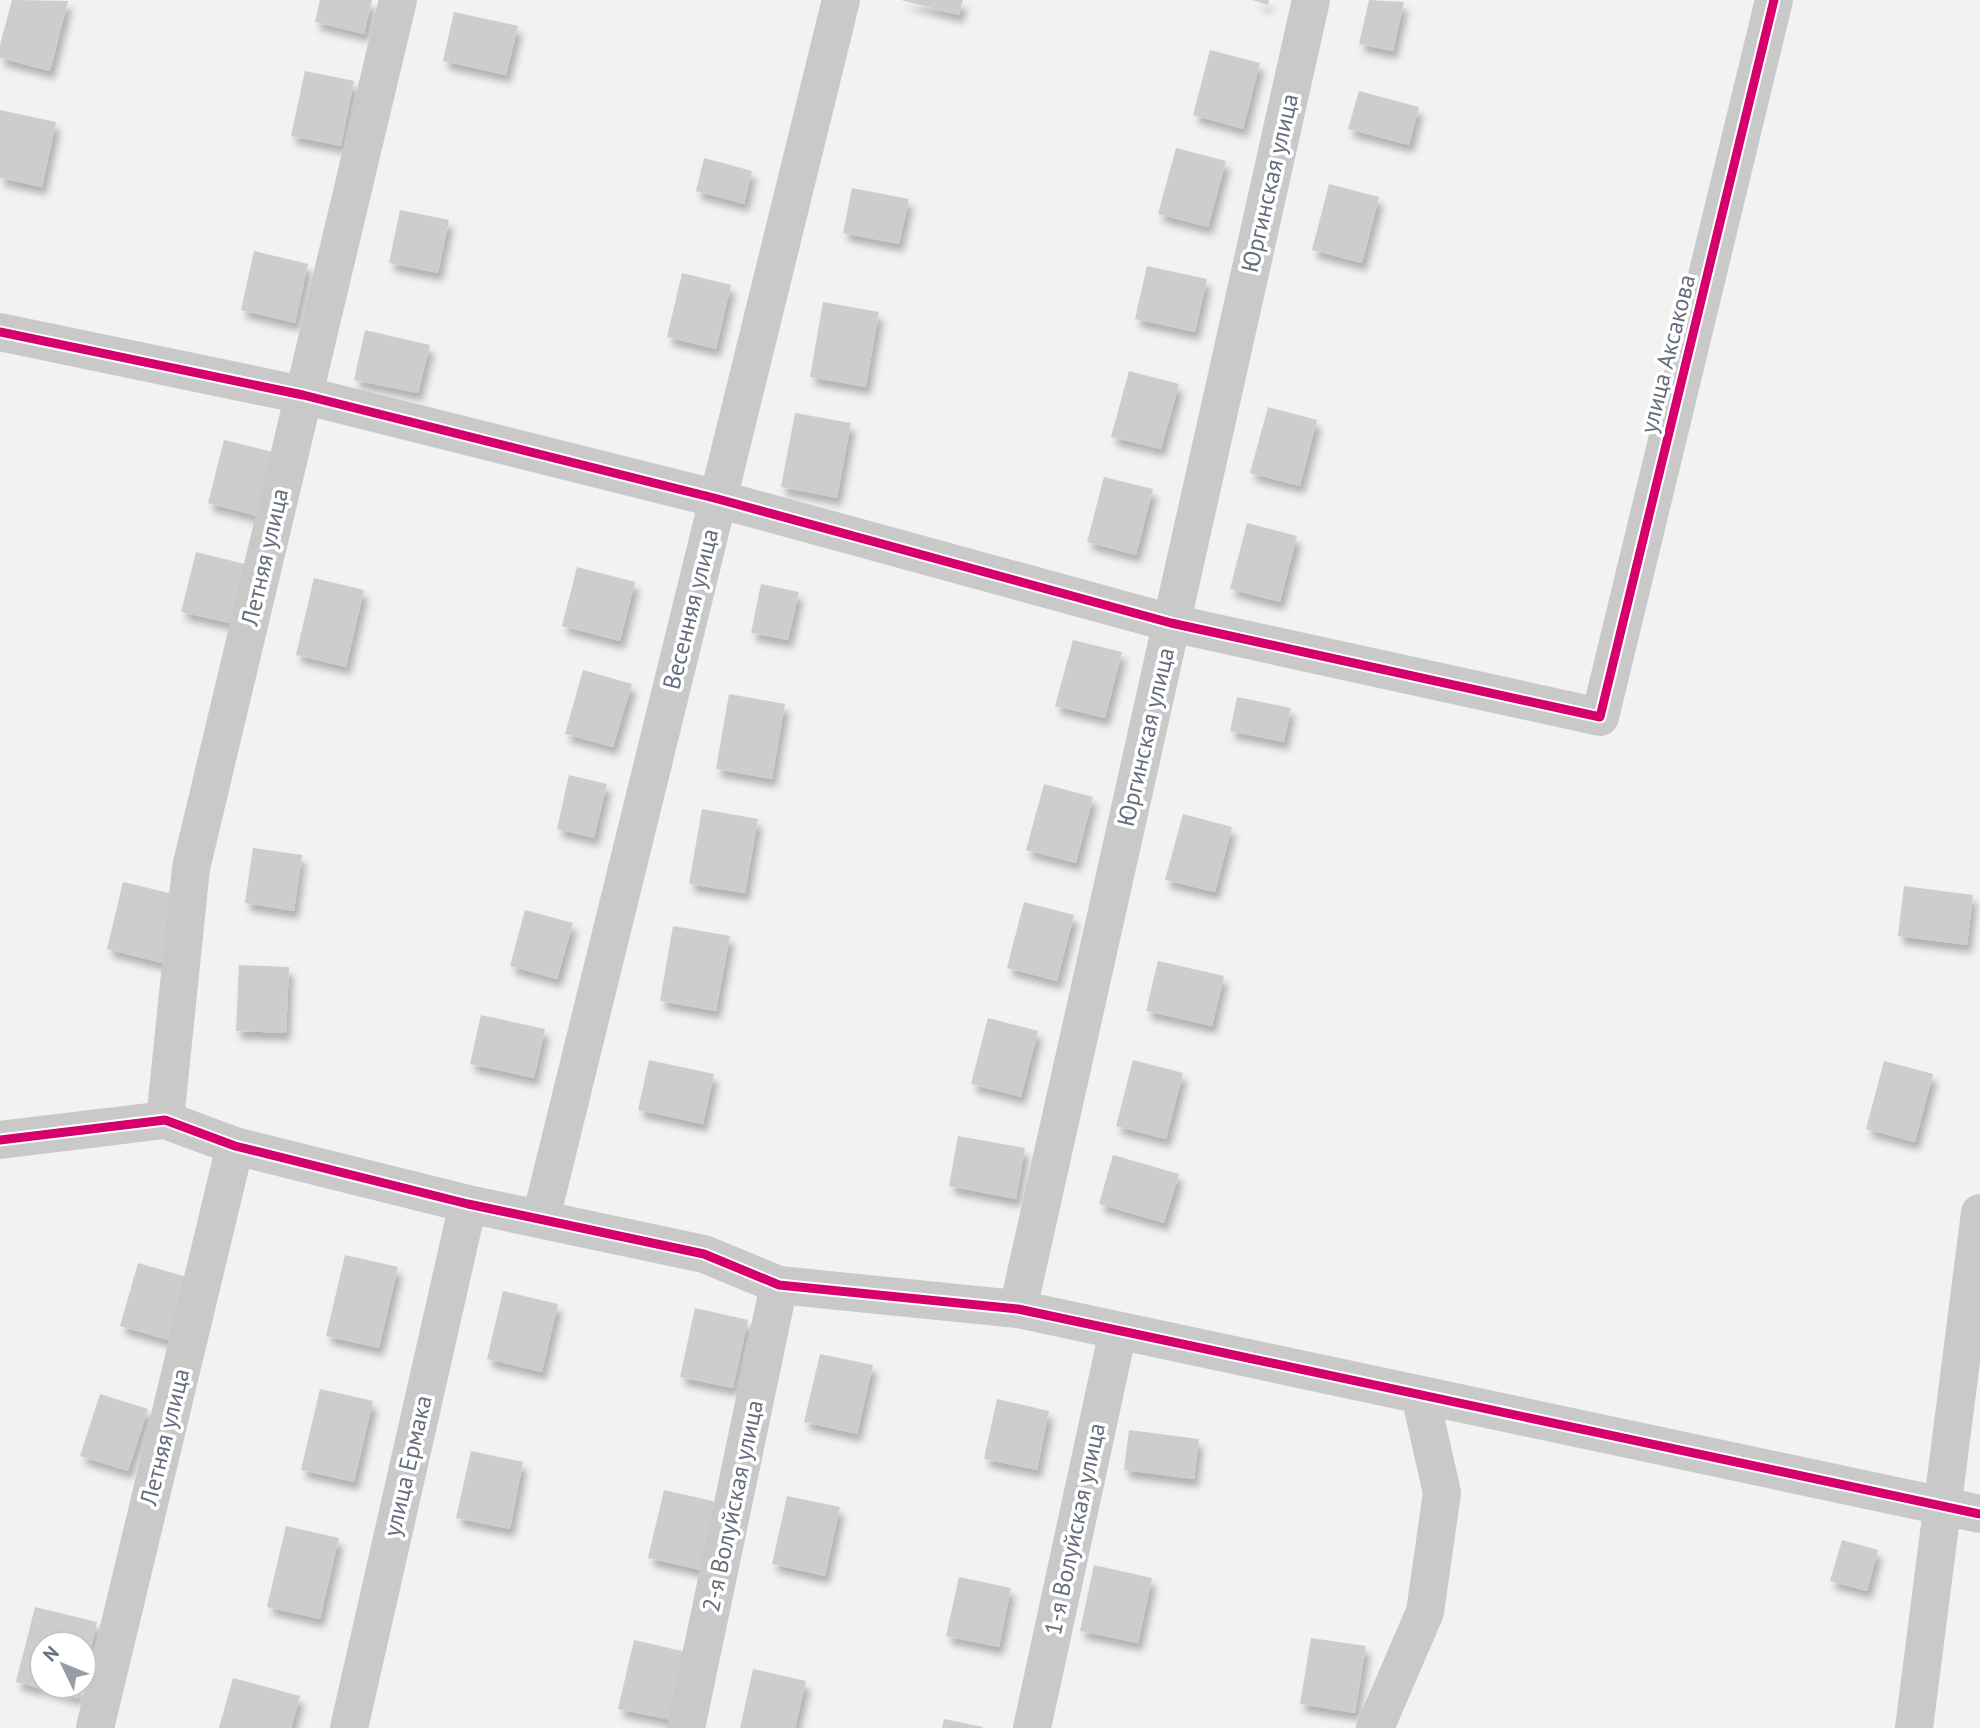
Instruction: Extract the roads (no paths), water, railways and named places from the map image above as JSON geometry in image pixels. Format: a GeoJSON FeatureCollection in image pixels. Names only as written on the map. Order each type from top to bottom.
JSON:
{"type":"FeatureCollection","features":[{"type":"Feature","properties":{"kind":"street","name":"Летняя улица"},"geometry":{"type":"LineString","coordinates":[[165,1120],[191,868],[398,0]]}},
{"type":"Feature","properties":{"kind":"street","name":"Весенняя улица"},"geometry":{"type":"LineString","coordinates":[[541,1218],[841,0]]}},
{"type":"Feature","properties":{"kind":"street","name":"Юргинская улица"},"geometry":{"type":"LineString","coordinates":[[1018,1309],[1311,0]]}},
{"type":"Feature","properties":{"kind":"street","name":"улица Аксакова"},"geometry":{"type":"LineString","coordinates":[[1171,623],[1600,717],[1774,0]]}},
{"type":"Feature","properties":{"kind":"street"},"geometry":{"type":"LineString","coordinates":[[0,332],[303,395],[718,499],[1171,623]]}},
{"type":"Feature","properties":{"kind":"street"},"geometry":{"type":"LineString","coordinates":[[0,1140],[165,1120],[235,1146],[468,1204],[704,1254],[779,1284],[1018,1309],[1980,1514]]}},
{"type":"Feature","properties":{"kind":"street","name":"Летняя улица"},"geometry":{"type":"LineString","coordinates":[[95,1728],[235,1146]]}},
{"type":"Feature","properties":{"kind":"street","name":"улица Ермака"},"geometry":{"type":"LineString","coordinates":[[349,1728],[468,1204]]}},
{"type":"Feature","properties":{"kind":"street"},"geometry":{"type":"LineString","coordinates":[[1914,1728],[1980,1213]]}},
{"type":"Feature","properties":{"kind":"street","name":"2-я Волуйская улица"},"geometry":{"type":"LineString","coordinates":[[686,1728],[779,1284]]}},
{"type":"Feature","properties":{"kind":"street","name":"1-я Волуйская улица"},"geometry":{"type":"LineString","coordinates":[[1032,1728],[1118,1331]]}},
{"type":"Feature","properties":{"kind":"street"},"geometry":{"type":"LineString","coordinates":[[1376,1728],[1425,1612],[1442,1493],[1420,1395]]}}]}
